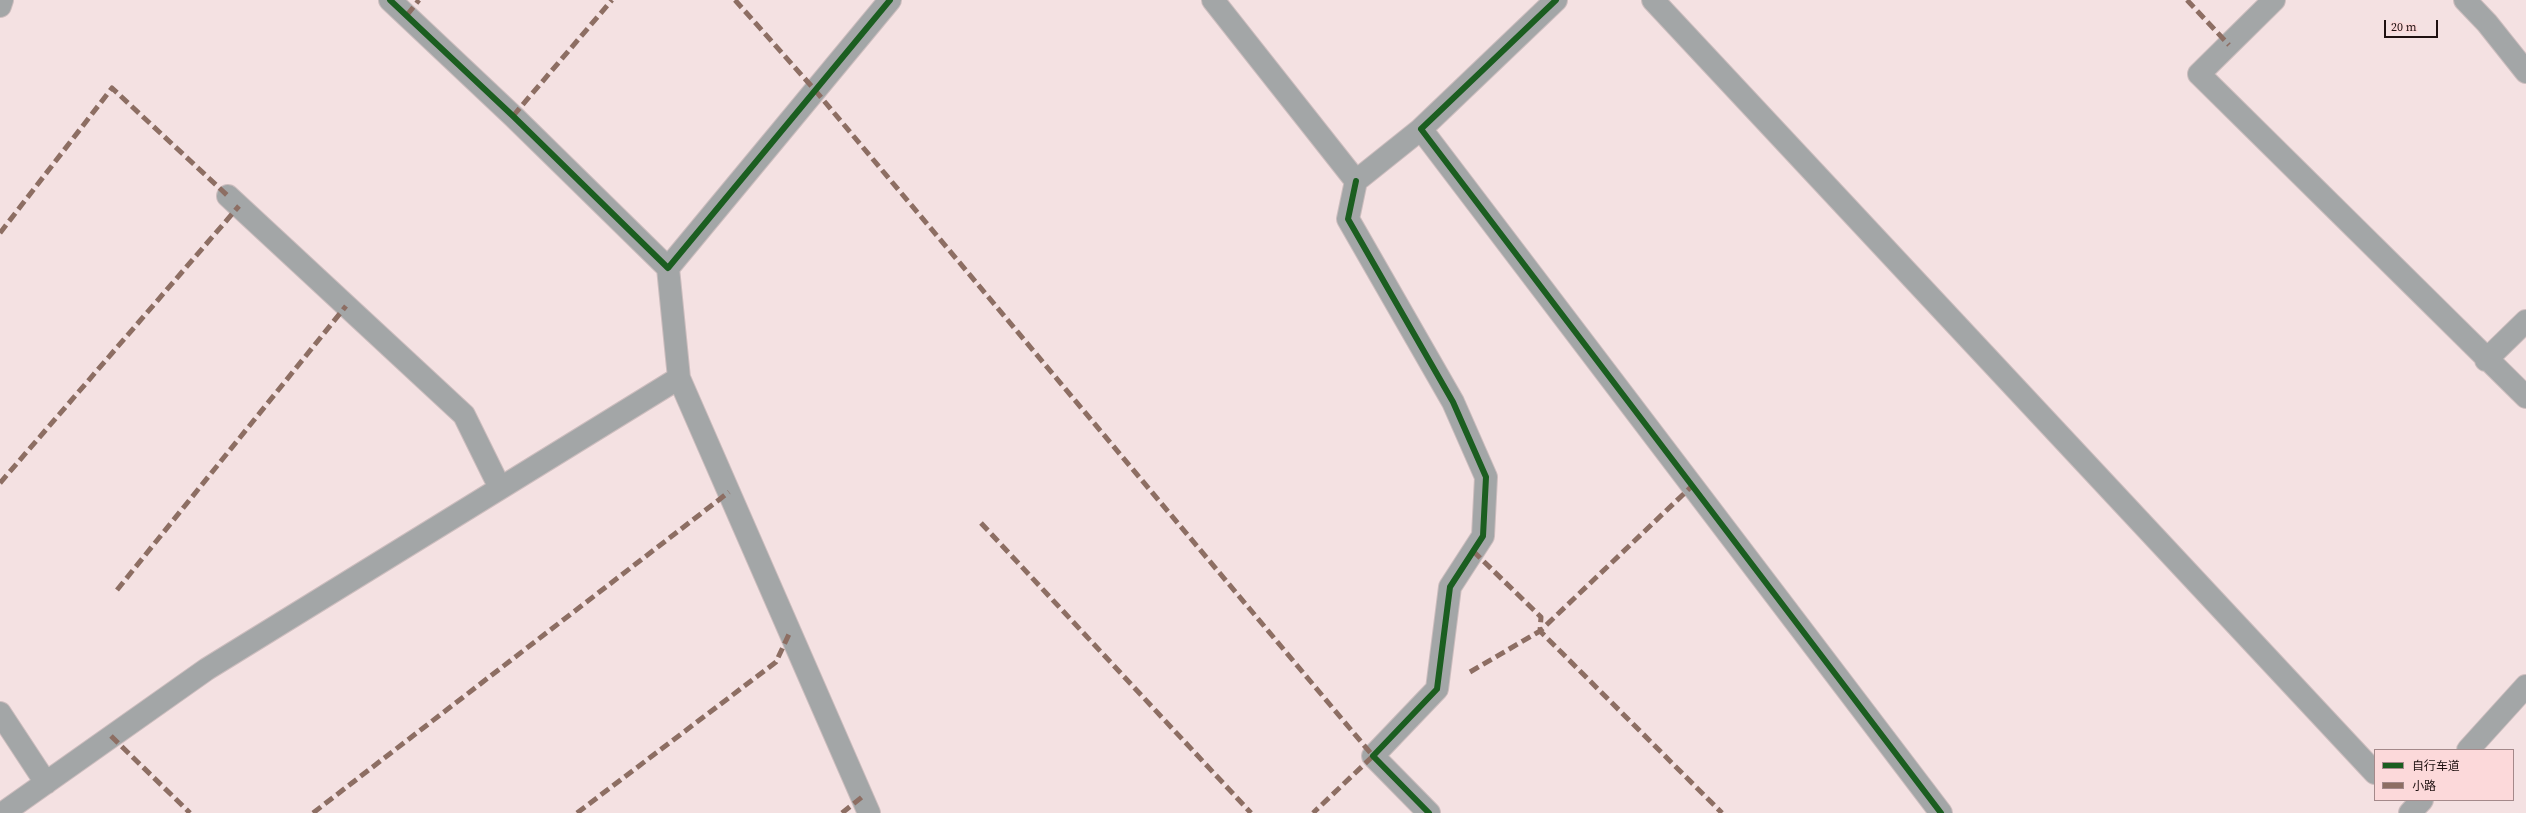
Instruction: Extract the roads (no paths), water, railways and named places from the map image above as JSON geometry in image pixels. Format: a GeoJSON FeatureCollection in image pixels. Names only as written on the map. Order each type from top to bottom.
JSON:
{"type":"FeatureCollection","features":[{"type":"Feature","properties":{"kind":"street"},"geometry":{"type":"LineString","coordinates":[[0,6],[2,0]]}},
{"type":"Feature","properties":{"kind":"street"},"geometry":{"type":"LineString","coordinates":[[390,0],[513,116],[668,268],[679,378],[869,813]]}},
{"type":"Feature","properties":{"kind":"street"},"geometry":{"type":"LineString","coordinates":[[668,268],[890,0]]}},
{"type":"Feature","properties":{"kind":"street"},"geometry":{"type":"LineString","coordinates":[[1213,0],[1356,181]]}},
{"type":"Feature","properties":{"kind":"street"},"geometry":{"type":"LineString","coordinates":[[1429,813],[1373,756],[1437,689],[1450,587],[1483,536],[1486,478],[1453,402],[1348,218],[1356,181],[1421,129],[1556,0]]}},
{"type":"Feature","properties":{"kind":"street"},"geometry":{"type":"LineString","coordinates":[[1653,0],[2374,772]]}},
{"type":"Feature","properties":{"kind":"street"},"geometry":{"type":"LineString","coordinates":[[2274,0],[2199,74],[2486,360],[2526,397]]}},
{"type":"Feature","properties":{"kind":"street"},"geometry":{"type":"LineString","coordinates":[[2465,0],[2487,23],[2526,72]]}},
{"type":"Feature","properties":{"kind":"street"},"geometry":{"type":"LineString","coordinates":[[1421,129],[1942,813]]}},
{"type":"Feature","properties":{"kind":"street"},"geometry":{"type":"LineString","coordinates":[[228,196],[464,415],[500,488]]}},
{"type":"Feature","properties":{"kind":"street"},"geometry":{"type":"LineString","coordinates":[[2486,360],[2526,322]]}},
{"type":"Feature","properties":{"kind":"street"},"geometry":{"type":"LineString","coordinates":[[3,813],[206,669],[679,378]]}},
{"type":"Feature","properties":{"kind":"street"},"geometry":{"type":"LineString","coordinates":[[2469,749],[2526,686]]}},
{"type":"Feature","properties":{"kind":"street"},"geometry":{"type":"LineString","coordinates":[[0,713],[46,783]]}}]}
